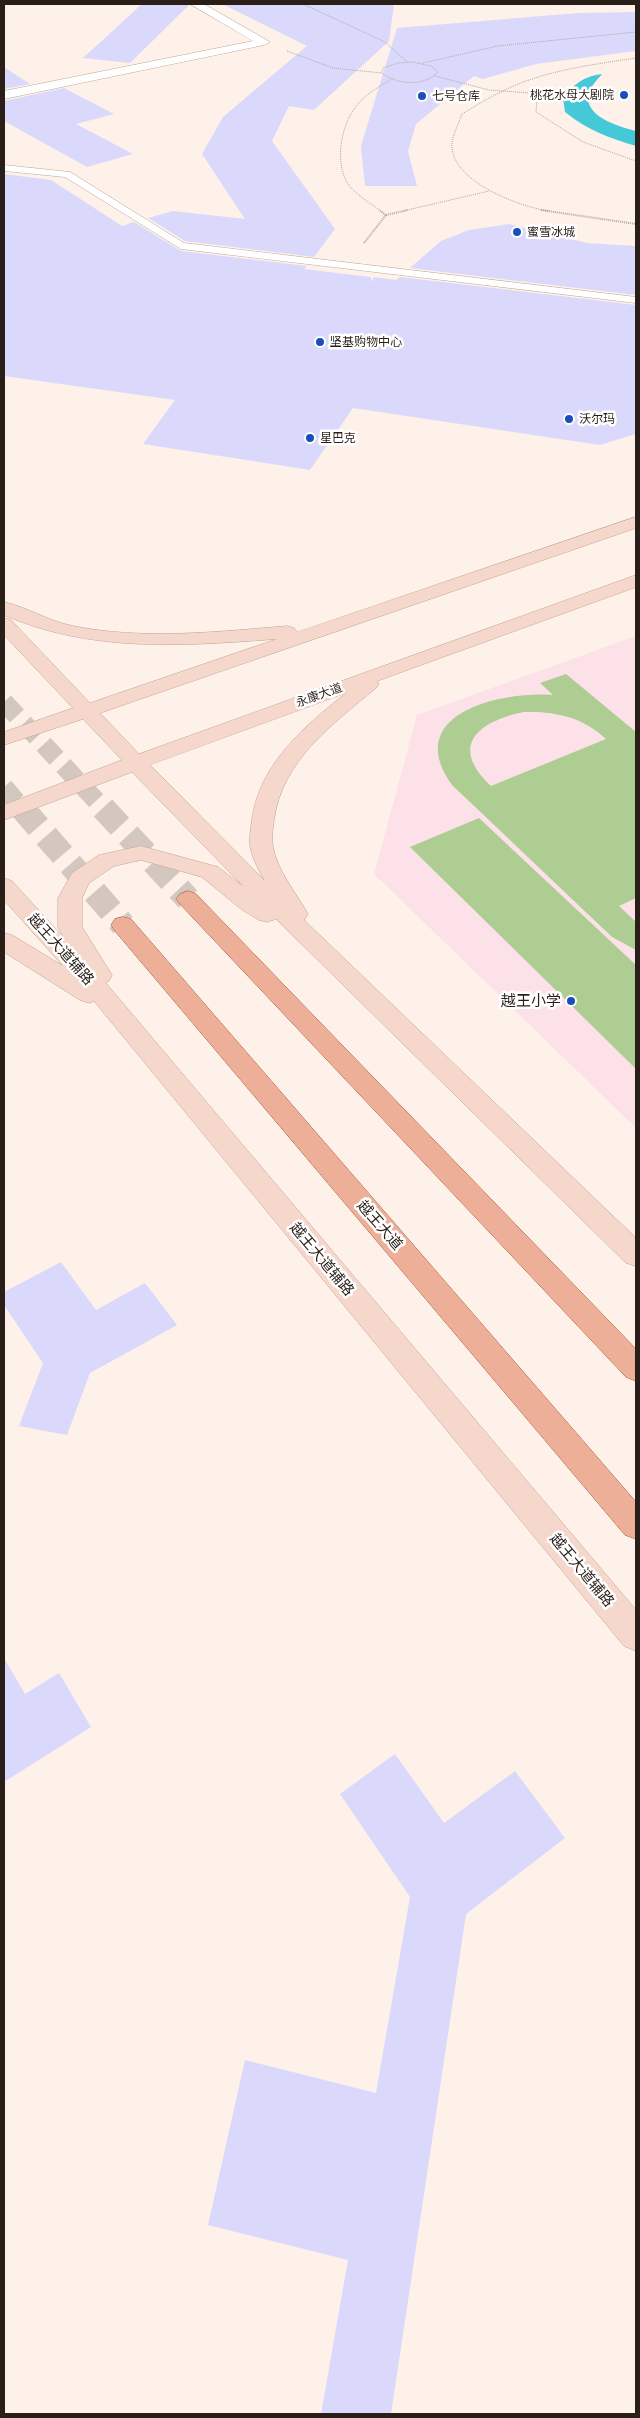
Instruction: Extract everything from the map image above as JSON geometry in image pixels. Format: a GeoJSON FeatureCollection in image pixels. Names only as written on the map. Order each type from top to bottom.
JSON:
{"type":"FeatureCollection","features":[{"type":"Feature","properties":{"kind":"main road"},"geometry":{"type":"LineString","coordinates":[[4,739],[636,522]]}},
{"type":"Feature","properties":{"kind":"main road","name":"永康大道"},"geometry":{"type":"LineString","coordinates":[[4,814],[135,763],[636,581]]}},
{"type":"Feature","properties":{"kind":"main road"},"geometry":{"type":"LineString","coordinates":[[4,608],[24,620],[119,638],[192,639],[328,629]]}},
{"type":"Feature","properties":{"kind":"main road"},"geometry":{"type":"LineString","coordinates":[[4,624],[135,763],[309,939],[636,1255]]}},
{"type":"Feature","properties":{"kind":"main road"},"geometry":{"type":"LineString","coordinates":[[309,939],[261,849],[262,816],[270,790],[287,761],[317,728],[383,672]]}},
{"type":"Feature","properties":{"kind":"main road"},"geometry":{"type":"LineString","coordinates":[[116,1010],[96,966],[70,928],[70,898],[80,878],[107,860],[141,853],[210,872],[249,903],[309,939]]}},
{"type":"Feature","properties":{"kind":"main road","name":"越王大道辅路"},"geometry":{"type":"LineString","coordinates":[[4,886],[116,1010],[636,1635]]}},
{"type":"Feature","properties":{"kind":"main road"},"geometry":{"type":"LineString","coordinates":[[188,899],[636,1368]]}},
{"type":"Feature","properties":{"kind":"main road","name":"越王大道"},"geometry":{"type":"LineString","coordinates":[[123,925],[636,1525]]}},
{"type":"Feature","properties":{"kind":"main road"},"geometry":{"type":"LineString","coordinates":[[4,941],[116,1010]]}},
{"type":"Feature","properties":{"kind":"street"},"geometry":{"type":"LineString","coordinates":[[4,95],[260,43],[264,40],[196,4]]}},
{"type":"Feature","properties":{"kind":"lane"},"geometry":{"type":"LineString","coordinates":[[4,168],[67,174],[181,246],[636,300]]}},
{"type":"Feature","properties":{"kind":"path"},"geometry":{"type":"LineString","coordinates":[[304,4],[385,42],[408,62]]}},
{"type":"Feature","properties":{"kind":"path"},"geometry":{"type":"LineString","coordinates":[[382,73],[384,68],[390,65],[408,62],[423,63],[498,46],[636,32]]}},
{"type":"Feature","properties":{"kind":"path"},"geometry":{"type":"LineString","coordinates":[[264,40],[312,64],[328,68],[382,73],[392,79],[416,81],[435,76],[500,92],[531,93],[537,100],[536,112],[583,142],[636,161]]}},
{"type":"Feature","properties":{"kind":"path"},"geometry":{"type":"LineString","coordinates":[[636,58],[574,68],[500,92],[462,114],[452,144],[459,167],[489,191],[536,208],[636,224]]}},
{"type":"Feature","properties":{"kind":"path"},"geometry":{"type":"LineString","coordinates":[[423,63],[436,69],[438,72],[435,76]]}},
{"type":"Feature","properties":{"kind":"path"},"geometry":{"type":"LineString","coordinates":[[386,214],[348,184],[341,163],[346,125],[355,107],[371,91],[392,79]]}},
{"type":"Feature","properties":{"kind":"path"},"geometry":{"type":"LineString","coordinates":[[348,265],[386,214],[489,191]]}},
{"type":"Feature","properties":{"kind":"shaded area","name":"越王小学"},"geometry":{"type":"Polygon","coordinates":[[[636,636],[636,1128],[374,874],[417,715],[636,636]]]}},
{"type":"Feature","properties":{"kind":"green space"},"geometry":{"type":"Polygon","coordinates":[[[566,674],[636,732],[636,898],[619,906],[636,922],[636,950],[612,937],[452,785],[440,761],[439,740],[448,724],[464,712],[484,703],[508,697],[553,695],[540,683],[566,674]],[[524,712],[493,722],[474,737],[470,747],[472,759],[478,772],[491,786],[606,739],[588,725],[568,717],[524,712]]]}},
{"type":"Feature","properties":{"kind":"green space"},"geometry":{"type":"Polygon","coordinates":[[[479,818],[636,965],[636,1069],[410,847],[479,818]]]}},
{"type":"Feature","properties":{"kind":"water"},"geometry":{"type":"Polygon","coordinates":[[[602,74],[589,91],[589,104],[599,116],[622,127],[636,131],[636,146],[599,133],[565,112],[563,98],[571,89],[585,79],[602,74]]]}},
{"type":"Feature","properties":{"kind":"building"},"geometry":{"type":"Polygon","coordinates":[[[142,4],[189,5],[130,63],[83,58],[142,4]]]}},
{"type":"Feature","properties":{"kind":"building"},"geometry":{"type":"Polygon","coordinates":[[[222,4],[394,4],[389,41],[314,110],[289,106],[272,141],[335,229],[314,257],[185,241],[148,218],[173,211],[245,219],[202,154],[223,117],[307,46],[222,4]]]}},
{"type":"Feature","properties":{"kind":"building"},"geometry":{"type":"Polygon","coordinates":[[[636,12],[636,51],[536,64],[483,79],[474,76],[416,124],[408,151],[417,186],[365,186],[361,146],[397,28],[579,13],[636,12]]]}},
{"type":"Feature","properties":{"kind":"building"},"geometry":{"type":"Polygon","coordinates":[[[4,67],[30,84],[4,89],[4,67]]]}},
{"type":"Feature","properties":{"kind":"building"},"geometry":{"type":"Polygon","coordinates":[[[64,88],[114,114],[76,124],[133,154],[87,167],[4,121],[4,101],[64,88]]]}},
{"type":"Feature","properties":{"kind":"building","name":"坚基购物中心"},"geometry":{"type":"Polygon","coordinates":[[[4,174],[51,180],[122,226],[134,222],[181,251],[307,266],[304,269],[370,277],[374,282],[373,277],[396,280],[400,277],[636,305],[636,434],[600,445],[353,408],[310,470],[143,444],[175,400],[4,376],[4,174]]]}},
{"type":"Feature","properties":{"kind":"building"},"geometry":{"type":"Polygon","coordinates":[[[509,224],[587,243],[636,246],[636,295],[410,268],[441,241],[469,230],[509,224]]]}},
{"type":"Feature","properties":{"kind":"building"},"geometry":{"type":"Polygon","coordinates":[[[61,1262],[96,1310],[145,1283],[177,1325],[90,1373],[67,1435],[19,1426],[43,1363],[4,1305],[4,1292],[61,1262]]]}},
{"type":"Feature","properties":{"kind":"building"},"geometry":{"type":"Polygon","coordinates":[[[4,1658],[25,1694],[59,1673],[91,1727],[4,1782],[4,1658]]]}},
{"type":"Feature","properties":{"kind":"building"},"geometry":{"type":"Polygon","coordinates":[[[395,1754],[444,1823],[515,1771],[565,1838],[466,1914],[391,2414],[321,2414],[348,2260],[208,2225],[245,2060],[376,2093],[410,1897],[340,1794],[395,1754]]]}},
{"type":"Feature","properties":{"kind":"tunnel"},"geometry":{"type":"LineString","coordinates":[[4,702],[104,809]]}},
{"type":"Feature","properties":{"kind":"tunnel"},"geometry":{"type":"LineString","coordinates":[[4,787],[23,809]]}},
{"type":"Feature","properties":{"kind":"tunnel"},"geometry":{"type":"LineString","coordinates":[[22,808],[123,925]]}},
{"type":"Feature","properties":{"kind":"tunnel"},"geometry":{"type":"LineString","coordinates":[[103,808],[188,899]]}},
{"type":"Feature","properties":{"kind":"place","name":"桃花水母大剧院"},"geometry":{"type":"Point","coordinates":[624,95]}},
{"type":"Feature","properties":{"kind":"place","name":"七号仓库"},"geometry":{"type":"Point","coordinates":[422,96]}},
{"type":"Feature","properties":{"kind":"place","name":"蜜雪冰城"},"geometry":{"type":"Point","coordinates":[517,232]}},
{"type":"Feature","properties":{"kind":"place","name":"坚基购物中心"},"geometry":{"type":"Point","coordinates":[320,342]}},
{"type":"Feature","properties":{"kind":"place","name":"沃尔玛"},"geometry":{"type":"Point","coordinates":[569,419]}},
{"type":"Feature","properties":{"kind":"place","name":"星巴克"},"geometry":{"type":"Point","coordinates":[310,438]}},
{"type":"Feature","properties":{"kind":"place","name":"越王小学"},"geometry":{"type":"Point","coordinates":[571,1001]}}]}
